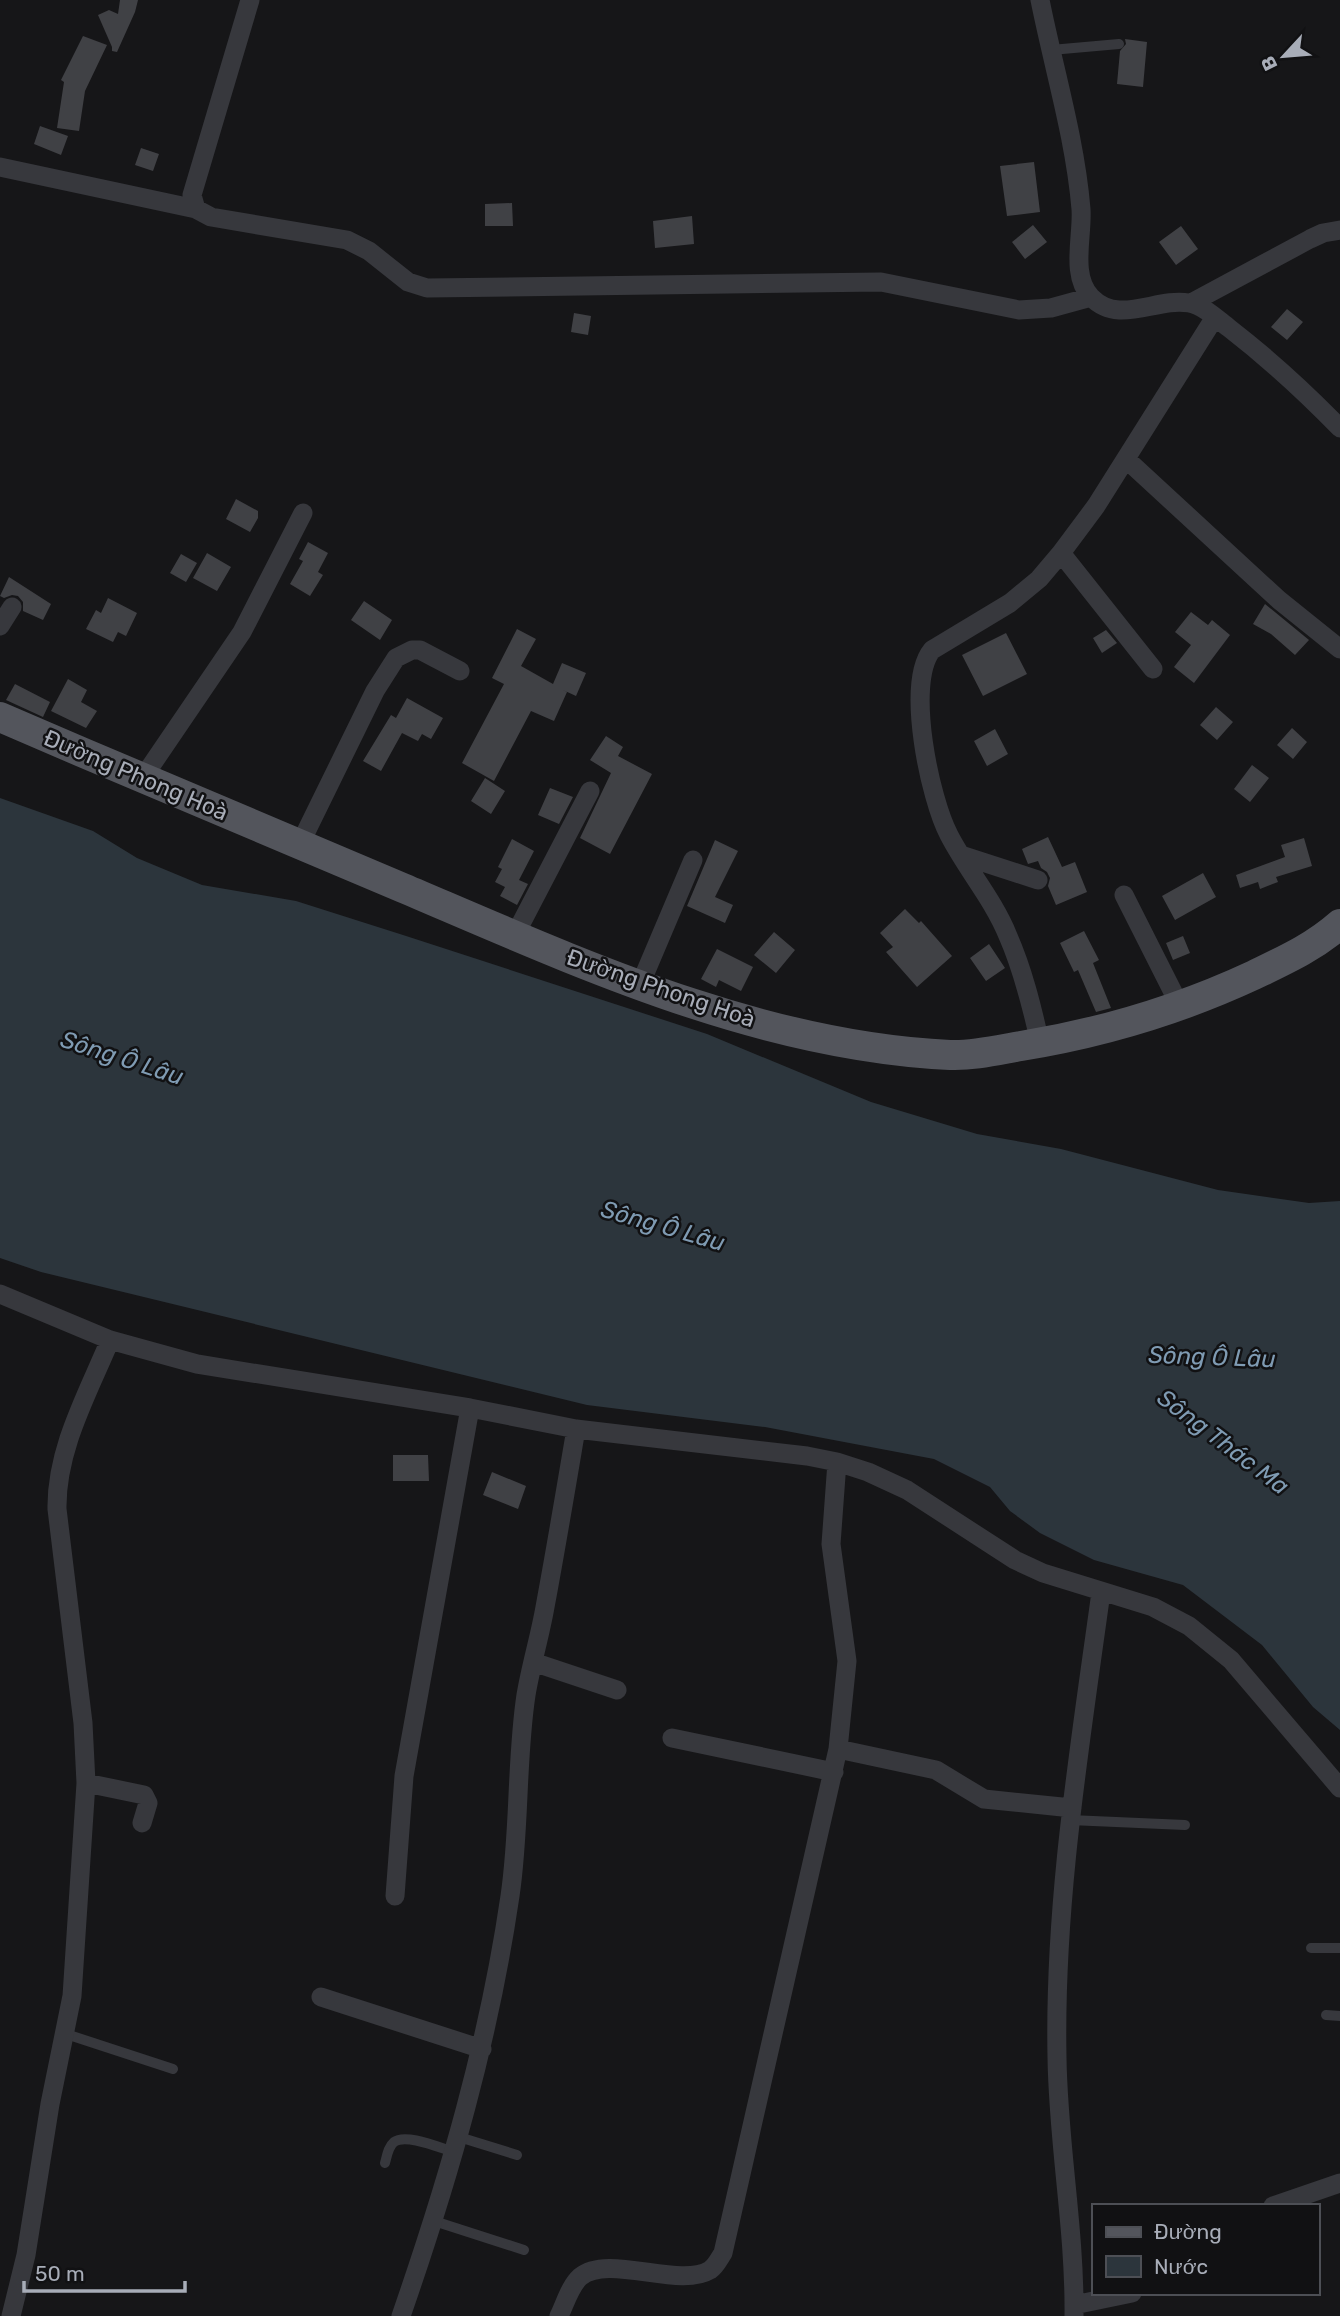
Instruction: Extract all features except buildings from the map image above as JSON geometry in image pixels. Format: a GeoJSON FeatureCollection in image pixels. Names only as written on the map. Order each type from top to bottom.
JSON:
{"type":"FeatureCollection","features":[{"type":"Feature","properties":{"kind":"main road","name":"Đường Phong Hoà"},"geometry":{"type":"LineString","coordinates":[[0,718],[640,985],[726,1014],[772,1026],[905,1051],[955,1055],[1040,1043],[1180,1006],[1286,960],[1325,937],[1340,924]]}},
{"type":"Feature","properties":{"kind":"street"},"geometry":{"type":"LineString","coordinates":[[196,209],[192,195],[250,0]]}},
{"type":"Feature","properties":{"kind":"street"},"geometry":{"type":"LineString","coordinates":[[1040,0],[1072,138],[1082,216],[1080,273],[1091,297],[1115,310],[1191,303],[1215,317],[1266,356],[1340,428]]}},
{"type":"Feature","properties":{"kind":"street"},"geometry":{"type":"LineString","coordinates":[[0,167],[196,209],[211,217],[347,240],[369,251],[408,282],[437,289],[881,282],[1019,310],[1051,308],[1091,297]]}},
{"type":"Feature","properties":{"kind":"street"},"geometry":{"type":"LineString","coordinates":[[1191,303],[1310,239],[1340,230]]}},
{"type":"Feature","properties":{"kind":"street"},"geometry":{"type":"LineString","coordinates":[[1040,1043],[1030,998],[1009,936],[996,909],[961,855],[941,817],[931,780],[921,713],[920,681],[923,663],[938,645],[1024,593],[1061,552],[1096,506],[1215,317]]}},
{"type":"Feature","properties":{"kind":"street"},"geometry":{"type":"LineString","coordinates":[[1126,459],[1279,600],[1340,649]]}},
{"type":"Feature","properties":{"kind":"street"},"geometry":{"type":"LineString","coordinates":[[142,779],[242,632],[303,513]]}},
{"type":"Feature","properties":{"kind":"street"},"geometry":{"type":"LineString","coordinates":[[1061,552],[1153,669]]}},
{"type":"Feature","properties":{"kind":"street"},"geometry":{"type":"LineString","coordinates":[[0,626],[12,607]]}},
{"type":"Feature","properties":{"kind":"street"},"geometry":{"type":"LineString","coordinates":[[300,844],[374,691],[396,658],[412,650],[420,650],[460,671]]}},
{"type":"Feature","properties":{"kind":"street"},"geometry":{"type":"LineString","coordinates":[[515,935],[590,791]]}},
{"type":"Feature","properties":{"kind":"street"},"geometry":{"type":"LineString","coordinates":[[961,855],[1038,880]]}},
{"type":"Feature","properties":{"kind":"street"},"geometry":{"type":"LineString","coordinates":[[640,985],[693,860]]}},
{"type":"Feature","properties":{"kind":"street"},"geometry":{"type":"LineString","coordinates":[[1124,895],[1180,1006]]}},
{"type":"Feature","properties":{"kind":"street"},"geometry":{"type":"LineString","coordinates":[[0,1294],[110,1340],[164,1356],[236,1371],[470,1408],[576,1429],[775,1451],[838,1462],[877,1476],[907,1490],[1015,1560],[1043,1573],[1170,1615],[1206,1638],[1231,1660],[1340,1788]]}},
{"type":"Feature","properties":{"kind":"street"},"geometry":{"type":"LineString","coordinates":[[11,2316],[26,2255],[50,2104],[66,2034],[75,1968],[86,1783],[83,1723],[57,1491],[70,1436],[110,1340]]}},
{"type":"Feature","properties":{"kind":"street"},"geometry":{"type":"LineString","coordinates":[[395,1896],[404,1776],[470,1408]]}},
{"type":"Feature","properties":{"kind":"street"},"geometry":{"type":"LineString","coordinates":[[401,2316],[434,2221],[482,2049],[510,1895],[523,1721],[576,1429]]}},
{"type":"Feature","properties":{"kind":"street"},"geometry":{"type":"LineString","coordinates":[[559,2316],[575,2282],[588,2272],[607,2269],[700,2274],[717,2264],[723,2253],[838,1749],[847,1661],[831,1544],[838,1462]]}},
{"type":"Feature","properties":{"kind":"street"},"geometry":{"type":"LineString","coordinates":[[1101,1592],[1071,1814],[1058,1986],[1057,2058],[1069,2196],[1074,2311],[1126,2295]]}},
{"type":"Feature","properties":{"kind":"street"},"geometry":{"type":"LineString","coordinates":[[533,1662],[617,1690]]}},
{"type":"Feature","properties":{"kind":"street"},"geometry":{"type":"LineString","coordinates":[[672,1738],[834,1772]]}},
{"type":"Feature","properties":{"kind":"street"},"geometry":{"type":"LineString","coordinates":[[838,1749],[936,1770],[984,1799],[1071,1814]]}},
{"type":"Feature","properties":{"kind":"street"},"geometry":{"type":"LineString","coordinates":[[86,1783],[144,1795],[148,1803],[142,1823]]}},
{"type":"Feature","properties":{"kind":"street"},"geometry":{"type":"LineString","coordinates":[[321,1997],[482,2049]]}},
{"type":"Feature","properties":{"kind":"street"},"geometry":{"type":"LineString","coordinates":[[1279,2204],[1340,2183]]}},
{"type":"Feature","properties":{"kind":"lane"},"geometry":{"type":"LineString","coordinates":[[1050,50],[1119,44]]}},
{"type":"Feature","properties":{"kind":"lane"},"geometry":{"type":"LineString","coordinates":[[1071,1814],[1185,1825]]}},
{"type":"Feature","properties":{"kind":"lane"},"geometry":{"type":"LineString","coordinates":[[1311,1948],[1340,1948]]}},
{"type":"Feature","properties":{"kind":"lane"},"geometry":{"type":"LineString","coordinates":[[1326,2015],[1340,2016]]}},
{"type":"Feature","properties":{"kind":"lane"},"geometry":{"type":"LineString","coordinates":[[66,2034],[173,2069]]}},
{"type":"Feature","properties":{"kind":"lane"},"geometry":{"type":"LineString","coordinates":[[384,2163],[393,2143],[403,2138],[517,2155]]}},
{"type":"Feature","properties":{"kind":"lane"},"geometry":{"type":"LineString","coordinates":[[434,2221],[524,2250]]}},
{"type":"Feature","properties":{"kind":"water"},"geometry":{"type":"Polygon","coordinates":[[[0,798],[93,831],[137,858],[202,885],[296,901],[403,935],[707,1034],[871,1102],[977,1134],[1061,1149],[1218,1190],[1309,1203],[1340,1201],[1340,1730],[1313,1707],[1262,1645],[1183,1585],[1094,1560],[1040,1533],[1010,1511],[990,1487],[934,1459],[765,1427],[587,1405],[41,1272],[0,1258],[0,798]]]}},
{"type":"Feature","properties":{"kind":"water label","name":"Sông Ô Lâu"},"geometry":{"type":"Point","coordinates":[122,1058]}},
{"type":"Feature","properties":{"kind":"water label","name":"Sông Ô Lâu"},"geometry":{"type":"Point","coordinates":[663,1226]}},
{"type":"Feature","properties":{"kind":"water label","name":"Sông Ô Lâu"},"geometry":{"type":"Point","coordinates":[1212,1357]}},
{"type":"Feature","properties":{"kind":"water label","name":"Sông Thác Ma"},"geometry":{"type":"Point","coordinates":[1223,1442]}}]}
